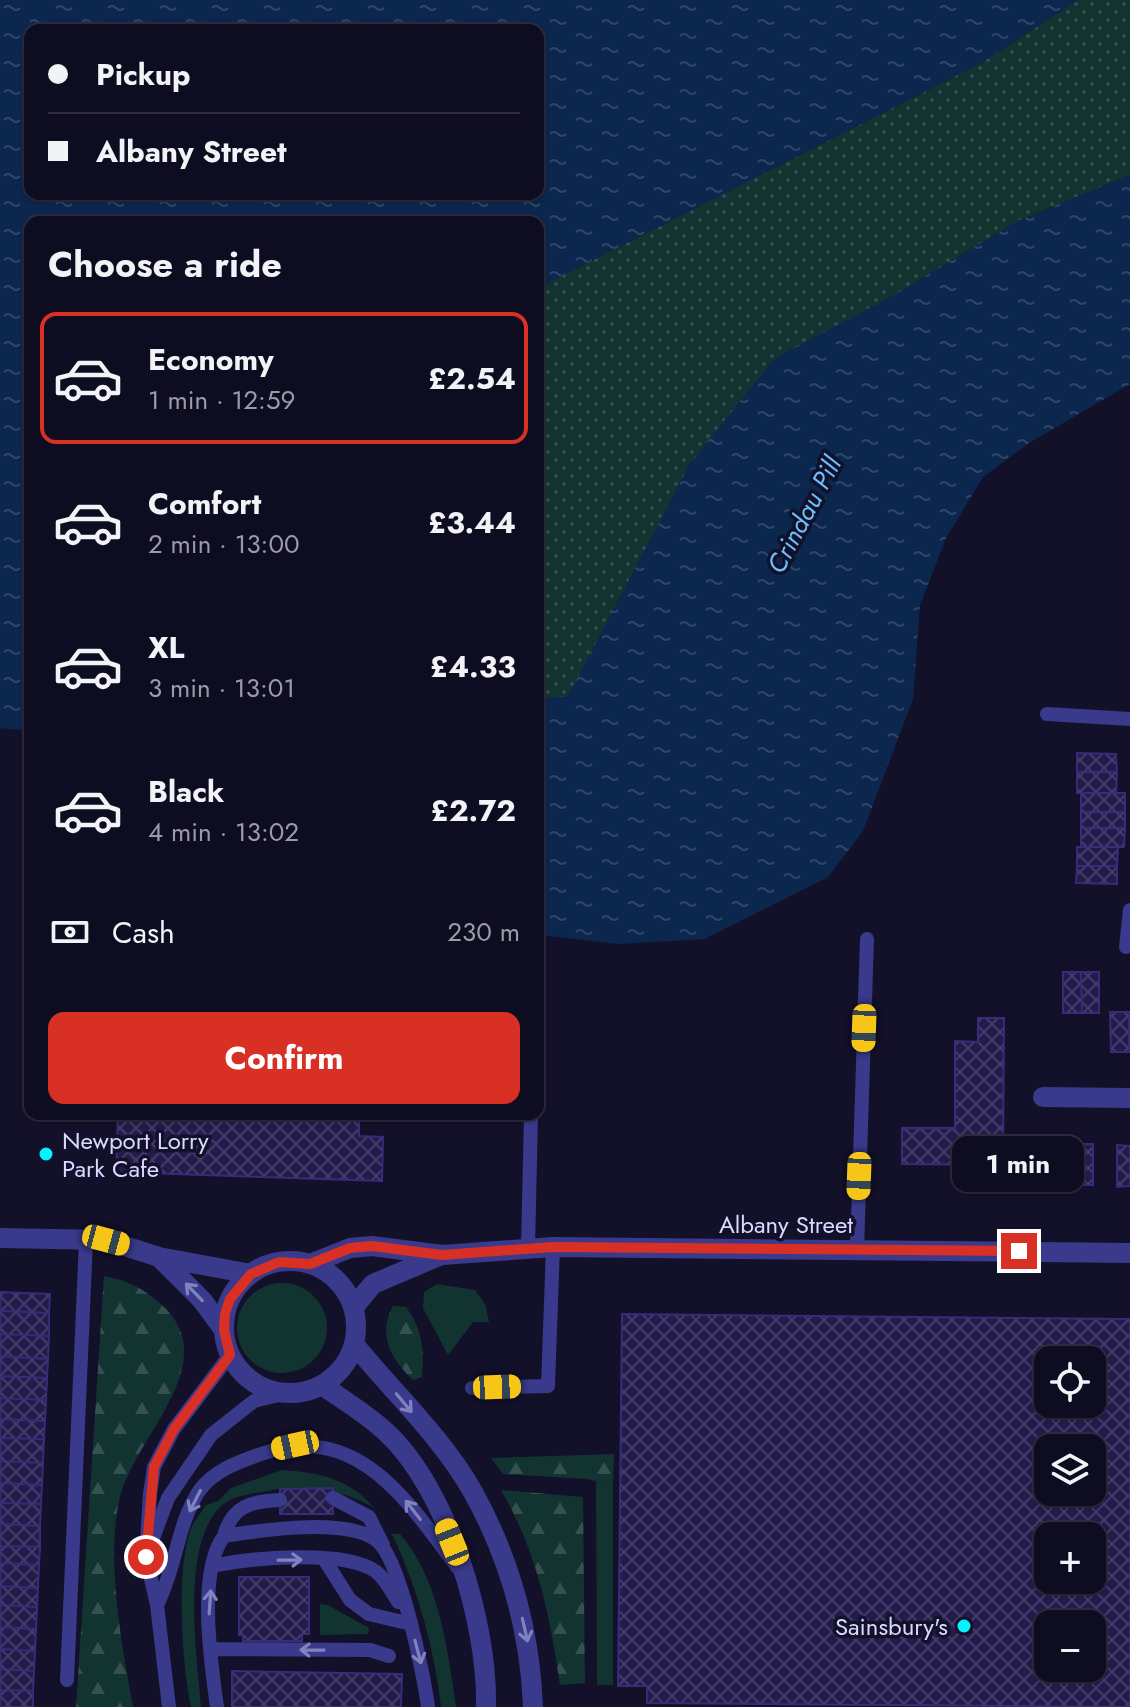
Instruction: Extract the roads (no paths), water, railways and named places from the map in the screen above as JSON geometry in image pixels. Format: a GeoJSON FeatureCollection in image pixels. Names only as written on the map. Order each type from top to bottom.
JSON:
{"type":"FeatureCollection","features":[{"type":"Feature","properties":{"kind":"street"},"geometry":{"type":"LineString","coordinates":[[1043,1097],[1130,1098]]}},
{"type":"Feature","properties":{"kind":"street"},"geometry":{"type":"LineString","coordinates":[[0,1238],[106,1240],[159,1257],[251,1274]]}},
{"type":"Feature","properties":{"kind":"street","name":"Albany Street"},"geometry":{"type":"LineString","coordinates":[[310,1264],[350,1248],[372,1246],[442,1255],[553,1247],[1130,1253]]}},
{"type":"Feature","properties":{"kind":"street","name":"Albany Street"},"geometry":{"type":"LineString","coordinates":[[353,1308],[373,1284],[442,1255]]}},
{"type":"Feature","properties":{"kind":"street"},"geometry":{"type":"LineString","coordinates":[[159,1257],[202,1300],[224,1330],[230,1355],[253,1382],[287,1393],[322,1385],[337,1375],[354,1344],[353,1308],[337,1281],[310,1264],[279,1262],[251,1274],[230,1299],[224,1330]]}},
{"type":"Feature","properties":{"kind":"street"},"geometry":{"type":"LineString","coordinates":[[354,1344],[445,1452],[472,1491],[513,1579],[528,1640],[533,1707]]}},
{"type":"Feature","properties":{"kind":"street"},"geometry":{"type":"LineString","coordinates":[[322,1385],[387,1432],[428,1483],[477,1625],[486,1707]]}},
{"type":"Feature","properties":{"kind":"lane"},"geometry":{"type":"LineString","coordinates":[[1047,714],[1130,719]]}},
{"type":"Feature","properties":{"kind":"lane"},"geometry":{"type":"LineString","coordinates":[[1126,947],[1130,910]]}},
{"type":"Feature","properties":{"kind":"lane"},"geometry":{"type":"LineString","coordinates":[[857,1250],[867,939]]}},
{"type":"Feature","properties":{"kind":"lane"},"geometry":{"type":"LineString","coordinates":[[528,1248],[531,1120]]}},
{"type":"Feature","properties":{"kind":"lane"},"geometry":{"type":"LineString","coordinates":[[67,1680],[86,1240]]}},
{"type":"Feature","properties":{"kind":"lane"},"geometry":{"type":"LineString","coordinates":[[472,1388],[548,1386],[553,1247]]}},
{"type":"Feature","properties":{"kind":"lane"},"geometry":{"type":"LineString","coordinates":[[169,1707],[157,1605],[146,1557],[154,1467],[174,1429],[230,1355]]}},
{"type":"Feature","properties":{"kind":"lane"},"geometry":{"type":"LineString","coordinates":[[146,1557],[168,1498],[211,1435],[254,1401],[287,1393]]}},
{"type":"Feature","properties":{"kind":"lane"},"geometry":{"type":"LineString","coordinates":[[157,1605],[171,1577],[180,1531],[200,1490],[235,1463],[295,1445],[348,1454],[373,1468],[400,1492],[461,1572]]}},
{"type":"Feature","properties":{"kind":"lane"},"geometry":{"type":"LineString","coordinates":[[333,1498],[369,1517],[385,1549],[411,1624],[428,1707]]}},
{"type":"Feature","properties":{"kind":"lane"},"geometry":{"type":"LineString","coordinates":[[217,1707],[210,1649],[214,1550],[237,1510],[247,1504],[280,1500]]}},
{"type":"Feature","properties":{"kind":"lane"},"geometry":{"type":"LineString","coordinates":[[224,1536],[266,1530],[342,1529],[375,1539],[385,1549]]}},
{"type":"Feature","properties":{"kind":"lane"},"geometry":{"type":"LineString","coordinates":[[212,1566],[236,1561],[324,1559],[359,1564],[377,1572],[411,1624]]}},
{"type":"Feature","properties":{"kind":"lane"},"geometry":{"type":"LineString","coordinates":[[324,1559],[350,1600],[369,1614],[411,1624]]}},
{"type":"Feature","properties":{"kind":"lane"},"geometry":{"type":"LineString","coordinates":[[210,1649],[370,1650],[389,1656]]}},
{"type":"Feature","properties":{"kind":"water"},"geometry":{"type":"Polygon","coordinates":[[[0,0],[1078,0],[981,63],[544,285],[544,216],[24,216],[24,730],[0,728],[0,0]]]}},
{"type":"Feature","properties":{"kind":"water","name":"Crindau Pill"},"geometry":{"type":"Polygon","coordinates":[[[1130,175],[1130,384],[1029,443],[983,477],[946,538],[920,605],[913,699],[863,831],[828,877],[705,939],[619,944],[544,936],[544,698],[568,696],[691,462],[775,358],[901,291],[1018,221],[1130,175]]]}},
{"type":"Feature","properties":{"kind":"place","name":"Newport Lorry Park Cafe"},"geometry":{"type":"Point","coordinates":[46,1154]}},
{"type":"Feature","properties":{"kind":"place","name":"Sainsbury's"},"geometry":{"type":"Point","coordinates":[964,1626]}}]}
